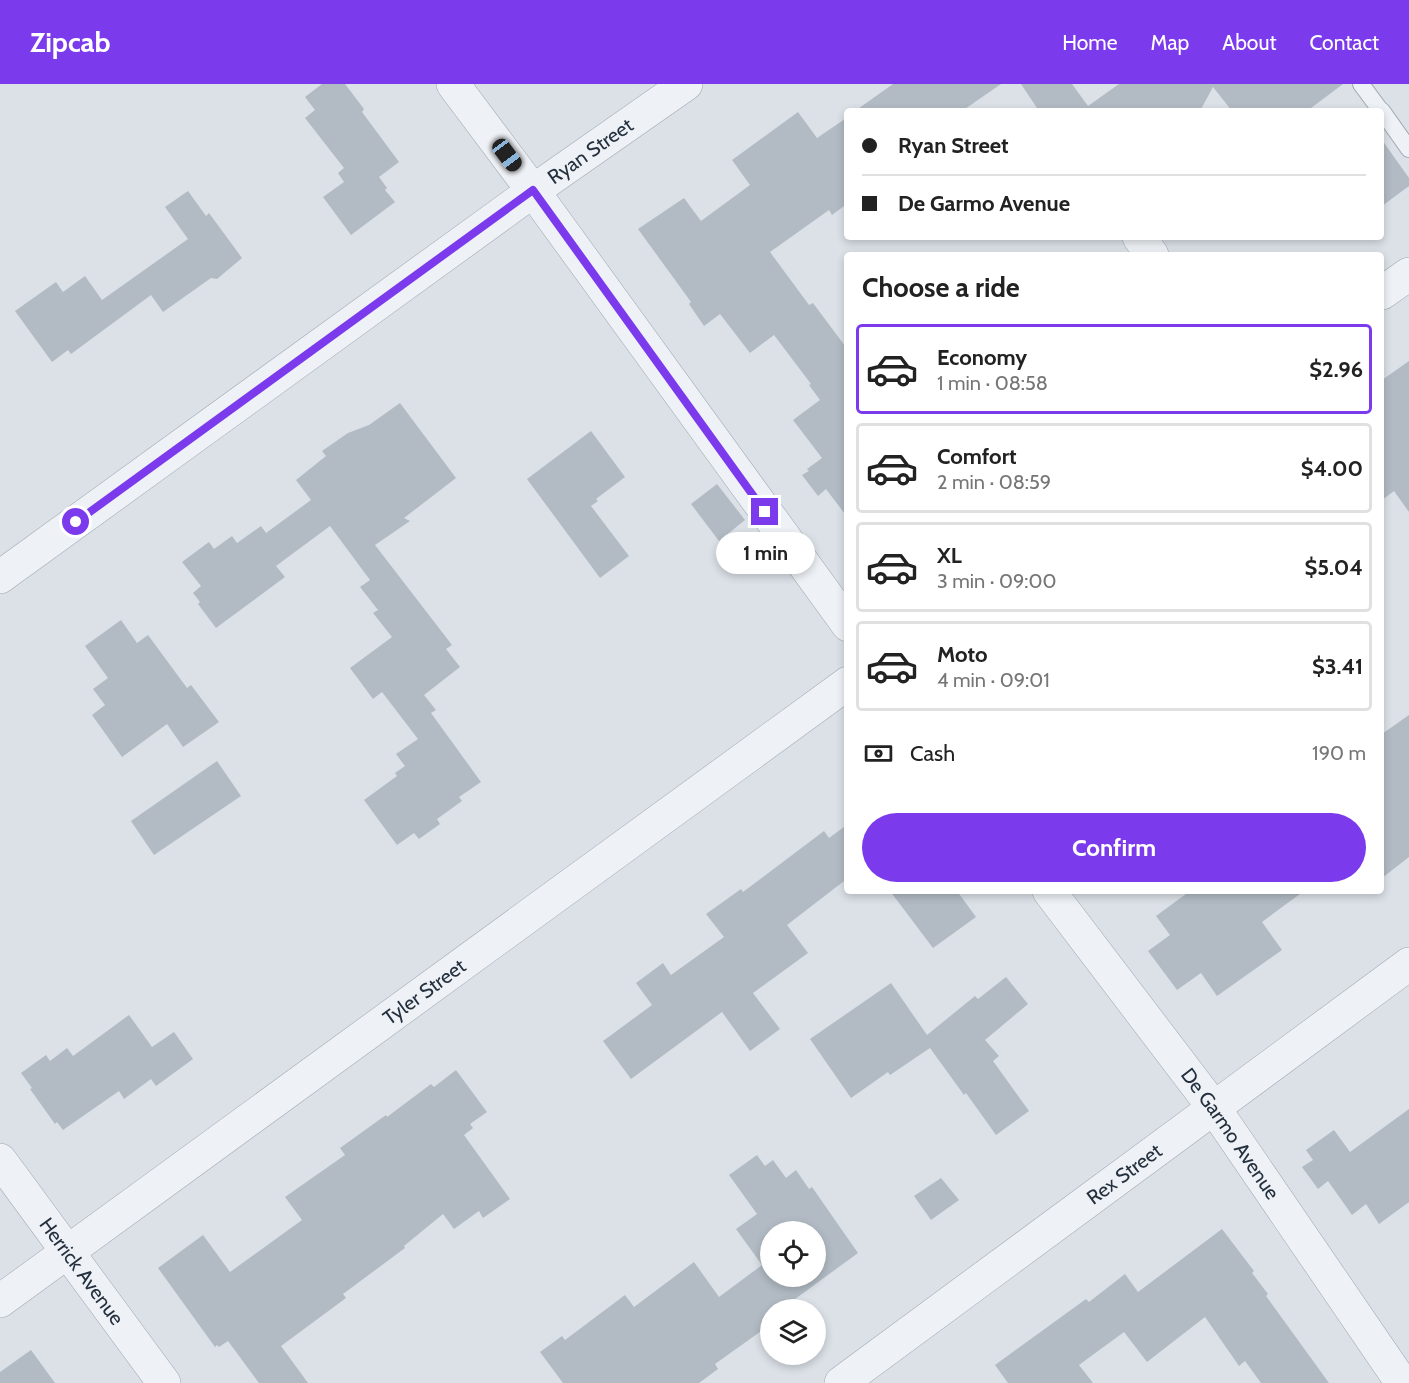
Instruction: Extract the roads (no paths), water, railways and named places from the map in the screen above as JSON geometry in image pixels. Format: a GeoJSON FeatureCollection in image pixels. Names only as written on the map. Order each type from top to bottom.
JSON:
{"type":"FeatureCollection","features":[{"type":"Feature","properties":{"kind":"street"},"geometry":{"type":"LineString","coordinates":[[453,84],[533,190],[844,619]]}},
{"type":"Feature","properties":{"kind":"street","name":"Ryan Street"},"geometry":{"type":"LineString","coordinates":[[0,577],[533,190],[686,84]]}},
{"type":"Feature","properties":{"kind":"street"},"geometry":{"type":"LineString","coordinates":[[1140,240],[1150,252]]}},
{"type":"Feature","properties":{"kind":"street"},"geometry":{"type":"LineString","coordinates":[[1384,292],[1409,273]]}},
{"type":"Feature","properties":{"kind":"street","name":"Tyler Street"},"geometry":{"type":"LineString","coordinates":[[0,1301],[844,686]]}},
{"type":"Feature","properties":{"kind":"street","name":"De Garmo Avenue"},"geometry":{"type":"LineString","coordinates":[[1051,894],[1214,1108],[1402,1383]]}},
{"type":"Feature","properties":{"kind":"street","name":"Rex Street"},"geometry":{"type":"LineString","coordinates":[[841,1383],[1409,964]]}},
{"type":"Feature","properties":{"kind":"street","name":"Herrick Avenue"},"geometry":{"type":"LineString","coordinates":[[0,1160],[66,1253],[164,1383]]}},
{"type":"Feature","properties":{"kind":"lane"},"geometry":{"type":"LineString","coordinates":[[1361,84],[1379,108]]}},
{"type":"Feature","properties":{"kind":"lane"},"geometry":{"type":"LineString","coordinates":[[1384,115],[1409,149]]}}]}
